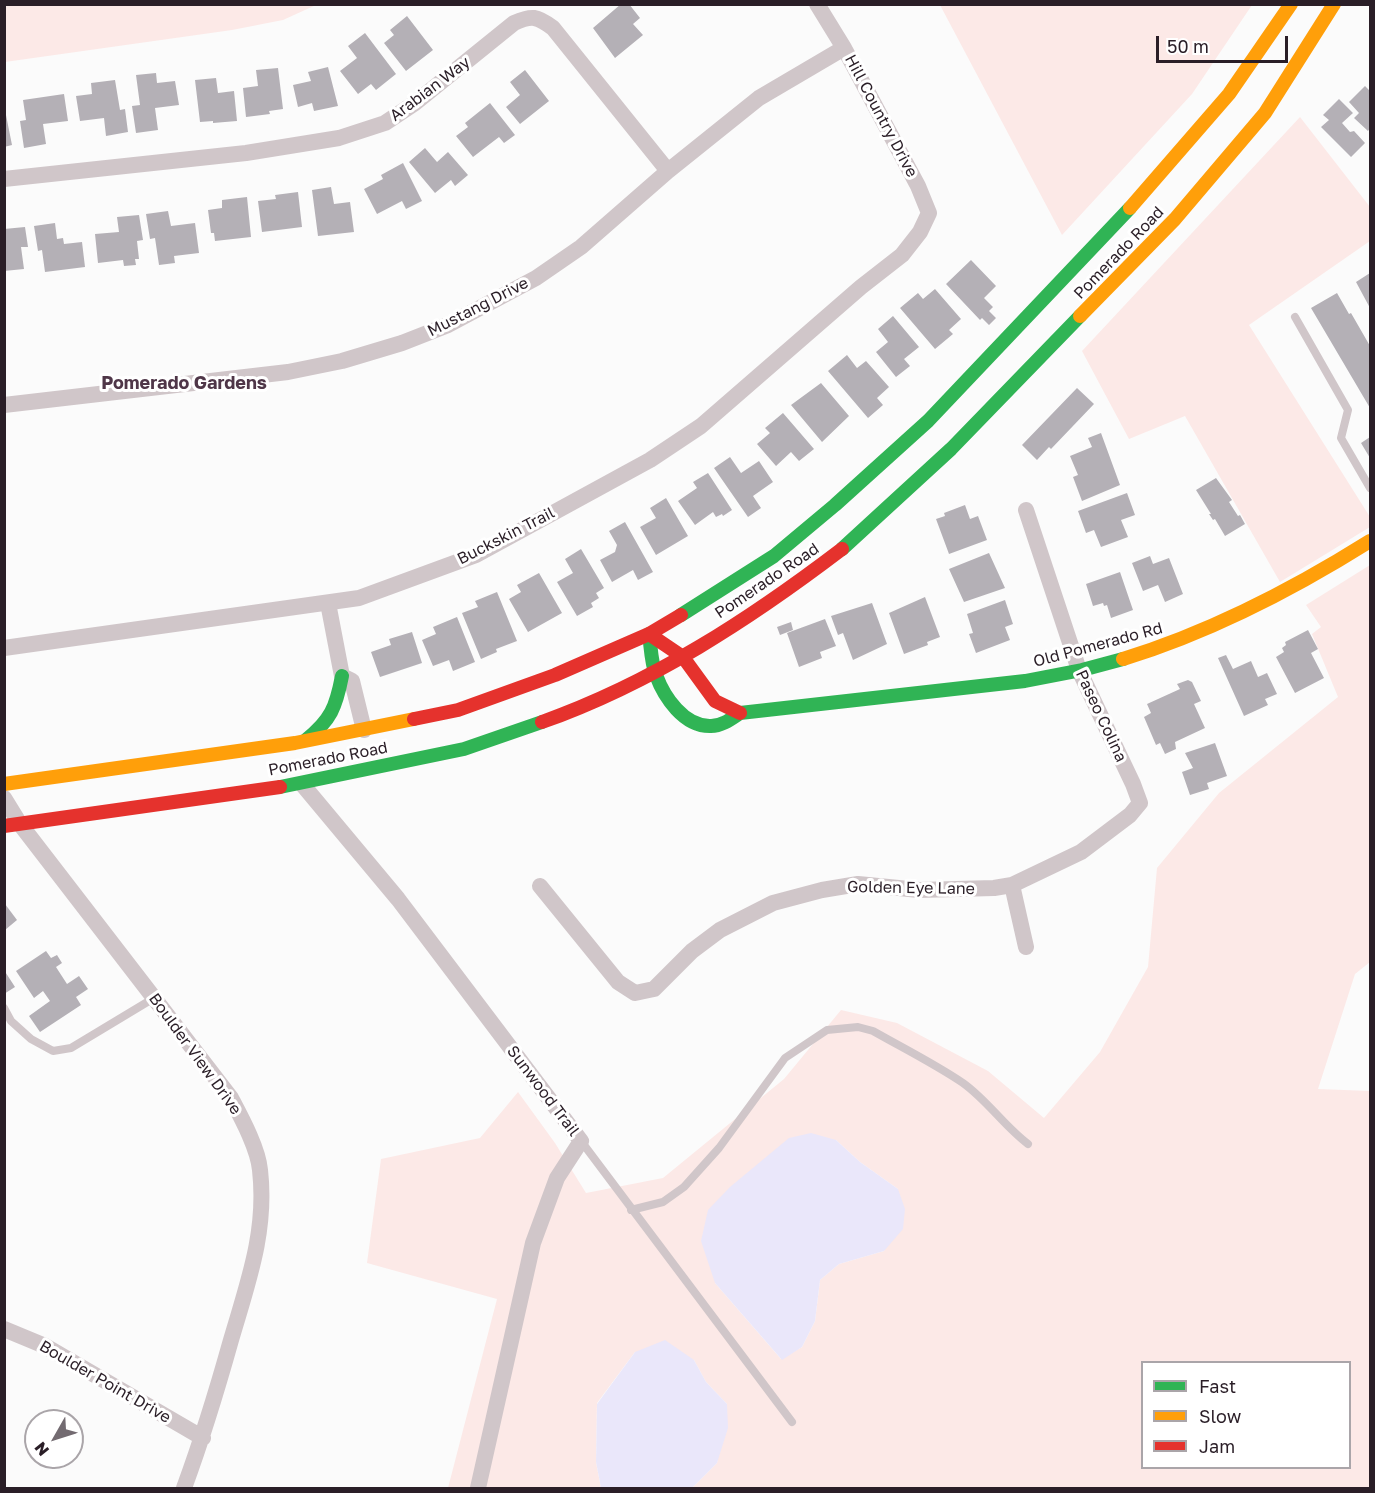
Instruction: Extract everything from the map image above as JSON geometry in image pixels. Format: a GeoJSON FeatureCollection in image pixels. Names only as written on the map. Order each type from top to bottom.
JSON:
{"type":"FeatureCollection","features":[{"type":"Feature","properties":{"kind":"main road","name":"Pomerado Road"},"geometry":{"type":"LineString","coordinates":[[4,784],[304,741],[362,735],[458,710],[555,675],[649,634],[774,556],[835,505],[928,421],[1147,190],[1229,94],[1291,4]]}},
{"type":"Feature","properties":{"kind":"main road","name":"Pomerado Road"},"geometry":{"type":"LineString","coordinates":[[12,825],[302,784],[464,749],[572,711],[656,673],[683,657],[786,592],[846,546],[951,449],[1175,219],[1265,113],[1334,4]]}},
{"type":"Feature","properties":{"kind":"main road","name":"Old Pomerado Rd"},"geometry":{"type":"LineString","coordinates":[[649,634],[656,673],[665,695],[690,721],[707,726],[723,724],[740,713],[1037,679],[1078,670],[1158,647],[1258,605],[1325,570],[1371,541]]}},
{"type":"Feature","properties":{"kind":"main road"},"geometry":{"type":"LineString","coordinates":[[649,634],[683,657],[715,702],[740,713]]}},
{"type":"Feature","properties":{"kind":"main road"},"geometry":{"type":"LineString","coordinates":[[304,741],[332,717],[338,700],[342,675]]}},
{"type":"Feature","properties":{"kind":"main road"},"geometry":{"type":"LineString","coordinates":[[302,784],[321,766],[348,760]]}},
{"type":"Feature","properties":{"kind":"street","name":"Hill Country Drive"},"geometry":{"type":"LineString","coordinates":[[817,4],[844,48],[918,186],[929,213],[920,232]]}},
{"type":"Feature","properties":{"kind":"street","name":"Arabian Way"},"geometry":{"type":"LineString","coordinates":[[4,179],[246,153],[339,138],[385,123],[415,103],[514,24],[528,17],[540,19],[553,28],[668,171]]}},
{"type":"Feature","properties":{"kind":"street","name":"Mustang Drive"},"geometry":{"type":"LineString","coordinates":[[4,405],[288,372],[342,361],[402,343],[448,325],[536,278],[581,247],[668,171],[759,98],[844,48]]}},
{"type":"Feature","properties":{"kind":"street","name":"Buckskin Trail"},"geometry":{"type":"LineString","coordinates":[[4,648],[359,598],[476,555],[650,460],[701,426],[861,287],[902,255],[920,232]]}},
{"type":"Feature","properties":{"kind":"street","name":"Paseo Colina"},"geometry":{"type":"LineString","coordinates":[[1026,510],[1078,670],[1140,803],[1130,815]]}},
{"type":"Feature","properties":{"kind":"street"},"geometry":{"type":"LineString","coordinates":[[328,603],[342,675],[352,681],[362,735]]}},
{"type":"Feature","properties":{"kind":"street","name":"Sunwood Trail"},"geometry":{"type":"LineString","coordinates":[[302,784],[402,904],[581,1141],[557,1178],[533,1243],[478,1488]]}},
{"type":"Feature","properties":{"kind":"street","name":"Boulder View Drive"},"geometry":{"type":"LineString","coordinates":[[4,798],[12,825],[154,998],[231,1098],[244,1122],[260,1167],[262,1214],[254,1262],[202,1438],[184,1488]]}},
{"type":"Feature","properties":{"kind":"street","name":"Golden Eye Lane"},"geometry":{"type":"LineString","coordinates":[[540,886],[618,982],[635,993],[654,989],[664,982],[692,951],[728,925],[773,903],[794,896],[858,884],[919,890],[994,888],[1012,885],[1081,852],[1130,815]]}},
{"type":"Feature","properties":{"kind":"street"},"geometry":{"type":"LineString","coordinates":[[1012,885],[1026,947]]}},
{"type":"Feature","properties":{"kind":"street","name":"Boulder Point Drive"},"geometry":{"type":"LineString","coordinates":[[4,1329],[45,1346],[202,1438]]}},
{"type":"Feature","properties":{"kind":"lane"},"geometry":{"type":"LineString","coordinates":[[1295,317],[1348,410],[1341,438],[1371,488]]}},
{"type":"Feature","properties":{"kind":"lane"},"geometry":{"type":"LineString","coordinates":[[4,1008],[11,1021],[24,1033],[53,1051],[71,1048],[154,998]]}},
{"type":"Feature","properties":{"kind":"lane"},"geometry":{"type":"LineString","coordinates":[[631,1210],[663,1202],[684,1187],[719,1148],[785,1058],[827,1030],[858,1027],[873,1031],[963,1083],[1028,1144]]}},
{"type":"Feature","properties":{"kind":"lane"},"geometry":{"type":"LineString","coordinates":[[581,1141],[792,1422]]}},
{"type":"Feature","properties":{"kind":"shaded area"},"geometry":{"type":"Polygon","coordinates":[[[4,5],[316,5],[283,20],[232,30],[5,62],[4,5]]]}},
{"type":"Feature","properties":{"kind":"shaded area"},"geometry":{"type":"Polygon","coordinates":[[[940,5],[1252,5],[1192,94],[1062,235],[940,5]]]}},
{"type":"Feature","properties":{"kind":"shaded area"},"geometry":{"type":"Polygon","coordinates":[[[1300,117],[1370,207],[1370,241],[1249,325],[1370,517],[1370,527],[1280,582],[1185,416],[1129,439],[1082,351],[1300,117]]]}},
{"type":"Feature","properties":{"kind":"shaded area"},"geometry":{"type":"Polygon","coordinates":[[[1370,565],[1370,962],[1355,974],[1318,1089],[1370,1091],[1370,1488],[692,1488],[717,1463],[727,1404],[706,1382],[694,1360],[635,1352],[597,1403],[596,1462],[601,1488],[448,1488],[497,1299],[367,1263],[381,1159],[480,1138],[518,1092],[555,1143],[586,1193],[663,1178],[784,1079],[841,1010],[897,1023],[988,1071],[1044,1118],[1100,1052],[1148,967],[1157,868],[1219,793],[1338,697],[1312,634],[1321,627],[1306,605],[1370,565]],[[836,1140],[715,1283],[781,1359],[802,1347],[815,1321],[820,1280],[839,1264],[884,1251],[898,1189],[860,1162],[836,1140]]]}},
{"type":"Feature","properties":{"kind":"shaded area"},"geometry":{"type":"Polygon","coordinates":[[[811,1133],[836,1140],[860,1162],[898,1189],[905,1209],[903,1229],[884,1251],[839,1264],[820,1280],[815,1321],[802,1347],[782,1360],[715,1283],[701,1241],[708,1210],[730,1187],[789,1138],[811,1133]]]}},
{"type":"Feature","properties":{"kind":"shaded area"},"geometry":{"type":"Polygon","coordinates":[[[665,1340],[694,1360],[706,1382],[727,1404],[728,1428],[717,1463],[692,1488],[601,1488],[596,1462],[597,1404],[635,1352],[665,1340]]]}},
{"type":"Feature","properties":{"kind":"building"},"geometry":{"type":"Polygon","coordinates":[[[621,4],[629,4],[640,18],[633,24],[643,35],[615,58],[593,28],[621,4]]]}},
{"type":"Feature","properties":{"kind":"building"},"geometry":{"type":"Polygon","coordinates":[[[407,16],[433,50],[406,71],[384,43],[394,35],[390,30],[407,16]]]}},
{"type":"Feature","properties":{"kind":"building"},"geometry":{"type":"Polygon","coordinates":[[[365,33],[396,74],[376,90],[371,84],[358,94],[340,71],[357,58],[348,46],[365,33]]]}},
{"type":"Feature","properties":{"kind":"building"},"geometry":{"type":"Polygon","coordinates":[[[328,67],[338,106],[314,111],[312,103],[298,107],[293,85],[311,81],[308,72],[328,67]]]}},
{"type":"Feature","properties":{"kind":"building"},"geometry":{"type":"Polygon","coordinates":[[[278,68],[283,109],[269,111],[270,114],[246,117],[243,88],[258,86],[256,70],[278,68]]]}},
{"type":"Feature","properties":{"kind":"building"},"geometry":{"type":"Polygon","coordinates":[[[525,70],[549,101],[520,124],[506,107],[520,95],[510,82],[525,70]]]}},
{"type":"Feature","properties":{"kind":"building"},"geometry":{"type":"Polygon","coordinates":[[[156,73],[157,83],[175,81],[179,105],[155,108],[158,130],[136,133],[132,106],[140,105],[136,75],[156,73]]]}},
{"type":"Feature","properties":{"kind":"building"},"geometry":{"type":"Polygon","coordinates":[[[216,78],[218,93],[234,91],[237,121],[200,122],[195,80],[216,78]]]}},
{"type":"Feature","properties":{"kind":"building"},"geometry":{"type":"Polygon","coordinates":[[[115,80],[120,110],[125,109],[128,132],[106,136],[104,118],[80,121],[76,96],[92,94],[91,83],[115,80]]]}},
{"type":"Feature","properties":{"kind":"building"},"geometry":{"type":"Polygon","coordinates":[[[1365,86],[1370,91],[1370,128],[1368,131],[1354,118],[1359,113],[1349,102],[1365,86]]]}},
{"type":"Feature","properties":{"kind":"building"},"geometry":{"type":"Polygon","coordinates":[[[64,94],[68,121],[43,124],[46,144],[24,148],[20,121],[26,120],[23,100],[64,94]]]}},
{"type":"Feature","properties":{"kind":"building"},"geometry":{"type":"Polygon","coordinates":[[[1339,99],[1353,113],[1342,123],[1350,132],[1354,131],[1365,143],[1351,157],[1321,127],[1329,120],[1323,115],[1339,99]]]}},
{"type":"Feature","properties":{"kind":"building"},"geometry":{"type":"Polygon","coordinates":[[[490,103],[515,135],[504,143],[499,137],[473,157],[456,136],[468,127],[465,123],[490,103]]]}},
{"type":"Feature","properties":{"kind":"building"},"geometry":{"type":"Polygon","coordinates":[[[4,105],[12,145],[4,147],[4,105]]]}},
{"type":"Feature","properties":{"kind":"building"},"geometry":{"type":"Polygon","coordinates":[[[425,148],[437,162],[448,152],[468,175],[455,186],[451,180],[435,193],[409,162],[425,148]]]}},
{"type":"Feature","properties":{"kind":"building"},"geometry":{"type":"Polygon","coordinates":[[[403,163],[422,201],[406,209],[402,201],[377,214],[364,189],[383,179],[381,175],[403,163]]]}},
{"type":"Feature","properties":{"kind":"building"},"geometry":{"type":"Polygon","coordinates":[[[331,187],[334,204],[350,202],[354,232],[318,236],[312,190],[331,187]]]}},
{"type":"Feature","properties":{"kind":"building"},"geometry":{"type":"Polygon","coordinates":[[[298,192],[302,227],[262,232],[258,201],[276,199],[275,195],[298,192]]]}},
{"type":"Feature","properties":{"kind":"building"},"geometry":{"type":"Polygon","coordinates":[[[247,197],[251,237],[215,241],[214,233],[211,233],[208,210],[222,208],[222,200],[247,197]]]}},
{"type":"Feature","properties":{"kind":"building"},"geometry":{"type":"Polygon","coordinates":[[[168,211],[171,226],[195,223],[199,253],[174,256],[175,263],[159,265],[155,238],[150,239],[146,214],[168,211]]]}},
{"type":"Feature","properties":{"kind":"building"},"geometry":{"type":"Polygon","coordinates":[[[139,215],[143,240],[137,241],[139,259],[135,259],[136,265],[124,266],[123,260],[98,263],[95,234],[119,232],[117,217],[139,215]]]}},
{"type":"Feature","properties":{"kind":"building"},"geometry":{"type":"Polygon","coordinates":[[[55,223],[57,239],[63,238],[64,244],[82,242],[85,267],[45,272],[42,250],[38,251],[34,226],[55,223]]]}},
{"type":"Feature","properties":{"kind":"building"},"geometry":{"type":"Polygon","coordinates":[[[25,227],[28,247],[21,247],[24,269],[4,271],[4,245],[6,245],[4,229],[25,227]]]}},
{"type":"Feature","properties":{"kind":"building"},"geometry":{"type":"Polygon","coordinates":[[[971,260],[996,286],[984,298],[993,307],[989,311],[996,318],[989,325],[982,318],[980,320],[946,284],[971,260]]]}},
{"type":"Feature","properties":{"kind":"building"},"geometry":{"type":"Polygon","coordinates":[[[1370,273],[1370,308],[1356,282],[1370,273]]]}},
{"type":"Feature","properties":{"kind":"building"},"geometry":{"type":"Polygon","coordinates":[[[935,289],[961,319],[949,330],[953,334],[935,349],[900,308],[918,293],[923,299],[935,289]]]}},
{"type":"Feature","properties":{"kind":"building"},"geometry":{"type":"Polygon","coordinates":[[[1337,293],[1370,346],[1370,408],[1311,308],[1337,293]]]}},
{"type":"Feature","properties":{"kind":"building"},"geometry":{"type":"Polygon","coordinates":[[[893,316],[919,347],[904,359],[910,366],[896,377],[876,352],[888,342],[878,329],[893,316]]]}},
{"type":"Feature","properties":{"kind":"building"},"geometry":{"type":"Polygon","coordinates":[[[847,355],[857,368],[866,361],[889,387],[877,398],[883,405],[868,418],[828,371],[847,355]]]}},
{"type":"Feature","properties":{"kind":"building"},"geometry":{"type":"Polygon","coordinates":[[[821,383],[849,416],[822,442],[791,405],[821,383]]]}},
{"type":"Feature","properties":{"kind":"building"},"geometry":{"type":"Polygon","coordinates":[[[1077,388],[1094,404],[1051,449],[1049,447],[1037,460],[1022,445],[1077,388]]]}},
{"type":"Feature","properties":{"kind":"building"},"geometry":{"type":"Polygon","coordinates":[[[783,413],[814,449],[799,461],[791,452],[776,466],[757,444],[770,433],[765,428],[783,413]]]}},
{"type":"Feature","properties":{"kind":"building"},"geometry":{"type":"Polygon","coordinates":[[[1101,433],[1120,485],[1082,501],[1073,477],[1078,475],[1070,456],[1092,447],[1088,438],[1101,433]]]}},
{"type":"Feature","properties":{"kind":"building"},"geometry":{"type":"Polygon","coordinates":[[[1370,437],[1370,458],[1361,443],[1370,437]]]}},
{"type":"Feature","properties":{"kind":"building"},"geometry":{"type":"Polygon","coordinates":[[[730,457],[741,473],[759,461],[773,482],[753,496],[761,508],[748,517],[714,468],[730,457]]]}},
{"type":"Feature","properties":{"kind":"building"},"geometry":{"type":"Polygon","coordinates":[[[708,473],[732,510],[723,516],[722,514],[716,517],[713,512],[695,525],[678,501],[697,488],[693,482],[708,473]]]}},
{"type":"Feature","properties":{"kind":"building"},"geometry":{"type":"Polygon","coordinates":[[[1216,478],[1232,500],[1229,502],[1245,524],[1225,536],[1215,519],[1213,520],[1209,514],[1211,514],[1196,490],[1216,478]]]}},
{"type":"Feature","properties":{"kind":"building"},"geometry":{"type":"Polygon","coordinates":[[[1127,493],[1135,515],[1121,520],[1128,537],[1101,547],[1094,530],[1086,533],[1078,511],[1127,493]]]}},
{"type":"Feature","properties":{"kind":"building"},"geometry":{"type":"Polygon","coordinates":[[[666,498],[688,536],[656,555],[640,527],[656,518],[650,508],[666,498]]]}},
{"type":"Feature","properties":{"kind":"building"},"geometry":{"type":"Polygon","coordinates":[[[965,505],[970,519],[978,516],[987,540],[949,554],[936,519],[945,516],[944,513],[965,505]]]}},
{"type":"Feature","properties":{"kind":"building"},"geometry":{"type":"Polygon","coordinates":[[[625,522],[653,572],[638,580],[633,570],[612,582],[600,560],[615,552],[617,545],[609,531],[625,522]]]}},
{"type":"Feature","properties":{"kind":"building"},"geometry":{"type":"Polygon","coordinates":[[[581,549],[604,588],[596,593],[599,598],[591,603],[593,607],[577,616],[557,582],[573,573],[565,559],[581,549]]]}},
{"type":"Feature","properties":{"kind":"building"},"geometry":{"type":"Polygon","coordinates":[[[989,553],[1005,588],[964,602],[949,569],[989,553]]]}},
{"type":"Feature","properties":{"kind":"building"},"geometry":{"type":"Polygon","coordinates":[[[1150,556],[1153,564],[1169,558],[1183,594],[1165,602],[1158,585],[1143,591],[1132,563],[1150,556]]]}},
{"type":"Feature","properties":{"kind":"building"},"geometry":{"type":"Polygon","coordinates":[[[1120,572],[1133,610],[1111,618],[1107,605],[1104,606],[1103,603],[1093,606],[1086,584],[1120,572]]]}},
{"type":"Feature","properties":{"kind":"building"},"geometry":{"type":"Polygon","coordinates":[[[539,573],[562,613],[528,632],[509,599],[521,592],[517,585],[539,573]]]}},
{"type":"Feature","properties":{"kind":"building"},"geometry":{"type":"Polygon","coordinates":[[[497,592],[517,641],[496,649],[497,652],[481,659],[462,613],[478,607],[475,601],[497,592]]]}},
{"type":"Feature","properties":{"kind":"building"},"geometry":{"type":"Polygon","coordinates":[[[925,597],[940,637],[927,642],[928,645],[904,654],[889,613],[925,597]]]}},
{"type":"Feature","properties":{"kind":"building"},"geometry":{"type":"Polygon","coordinates":[[[1005,600],[1013,624],[1005,627],[1010,640],[976,653],[969,634],[973,633],[967,614],[1005,600]]]}},
{"type":"Feature","properties":{"kind":"building"},"geometry":{"type":"Polygon","coordinates":[[[872,603],[887,644],[853,660],[843,633],[838,635],[831,616],[872,603]]]}},
{"type":"Feature","properties":{"kind":"building"},"geometry":{"type":"Polygon","coordinates":[[[457,617],[475,662],[453,671],[449,660],[433,666],[422,640],[436,634],[433,627],[457,617]]]}},
{"type":"Feature","properties":{"kind":"building"},"geometry":{"type":"Polygon","coordinates":[[[825,619],[836,646],[820,652],[822,658],[799,667],[787,633],[825,619]]]}},
{"type":"Feature","properties":{"kind":"building"},"geometry":{"type":"Polygon","coordinates":[[[791,622],[793,630],[780,635],[777,627],[791,622]]]}},
{"type":"Feature","properties":{"kind":"building"},"geometry":{"type":"Polygon","coordinates":[[[1308,630],[1318,649],[1311,653],[1324,678],[1295,693],[1276,657],[1284,652],[1282,648],[1286,645],[1285,642],[1308,630]]]}},
{"type":"Feature","properties":{"kind":"building"},"geometry":{"type":"Polygon","coordinates":[[[412,632],[422,663],[380,677],[371,652],[391,645],[389,639],[412,632]]]}},
{"type":"Feature","properties":{"kind":"building"},"geometry":{"type":"Polygon","coordinates":[[[1226,655],[1233,669],[1251,661],[1258,677],[1267,673],[1277,694],[1265,699],[1268,705],[1244,716],[1218,658],[1226,655]]]}},
{"type":"Feature","properties":{"kind":"building"},"geometry":{"type":"Polygon","coordinates":[[[1188,680],[1192,682],[1201,701],[1194,704],[1205,728],[1175,742],[1176,749],[1165,754],[1160,743],[1156,745],[1144,717],[1151,713],[1147,704],[1180,689],[1177,684],[1188,680]]]}},
{"type":"Feature","properties":{"kind":"building"},"geometry":{"type":"Polygon","coordinates":[[[1215,743],[1227,776],[1207,783],[1209,789],[1190,795],[1182,772],[1193,768],[1185,753],[1215,743]]]}},
{"type":"Feature","properties":{"kind":"building"},"geometry":{"type":"Polygon","coordinates":[[[5,904],[17,920],[5,930],[5,904]]]}},
{"type":"Feature","properties":{"kind":"building"},"geometry":{"type":"Polygon","coordinates":[[[46,951],[51,958],[57,955],[62,963],[56,967],[67,984],[79,976],[88,989],[76,997],[81,1005],[40,1032],[29,1016],[50,1001],[43,991],[34,998],[16,971],[46,951]]]}},
{"type":"Feature","properties":{"kind":"building"},"geometry":{"type":"Polygon","coordinates":[[[4,970],[15,987],[4,994],[4,970]]]}},
{"type":"Feature","properties":{"kind":"traffic: fast"},"geometry":{"type":"LineString","coordinates":[[681,615],[774,556],[835,505],[928,421],[1130,208]]}},
{"type":"Feature","properties":{"kind":"traffic: fast"},"geometry":{"type":"LineString","coordinates":[[842,549],[951,449],[1080,316]]}},
{"type":"Feature","properties":{"kind":"traffic: fast"},"geometry":{"type":"LineString","coordinates":[[649,634],[654,670],[670,701],[692,722],[711,726],[730,720],[740,713],[1025,681],[1123,659]]}},
{"type":"Feature","properties":{"kind":"traffic: fast"},"geometry":{"type":"LineString","coordinates":[[306,740],[321,726],[331,712],[342,676]]}},
{"type":"Feature","properties":{"kind":"traffic: fast"},"geometry":{"type":"LineString","coordinates":[[280,787],[464,749],[542,722]]}},
{"type":"Feature","properties":{"kind":"traffic: slow"},"geometry":{"type":"LineString","coordinates":[[1130,208],[1229,94],[1291,4]]}},
{"type":"Feature","properties":{"kind":"traffic: slow"},"geometry":{"type":"LineString","coordinates":[[1080,316],[1175,219],[1265,113],[1334,4]]}},
{"type":"Feature","properties":{"kind":"traffic: slow"},"geometry":{"type":"LineString","coordinates":[[1123,659],[1219,623],[1281,593],[1370,541]]}},
{"type":"Feature","properties":{"kind":"traffic: slow"},"geometry":{"type":"LineString","coordinates":[[4,784],[295,743],[414,719]]}},
{"type":"Feature","properties":{"kind":"traffic: jam"},"geometry":{"type":"LineString","coordinates":[[542,722],[583,706],[661,669],[736,624],[842,549]]}},
{"type":"Feature","properties":{"kind":"traffic: jam"},"geometry":{"type":"LineString","coordinates":[[414,719],[458,710],[555,675],[649,634],[681,615]]}},
{"type":"Feature","properties":{"kind":"traffic: jam"},"geometry":{"type":"LineString","coordinates":[[649,634],[683,657],[715,701],[740,713]]}},
{"type":"Feature","properties":{"kind":"traffic: jam"},"geometry":{"type":"LineString","coordinates":[[4,826],[280,787]]}},
{"type":"Feature","properties":{"kind":"district","name":"Pomerado Gardens"},"geometry":{"type":"Point","coordinates":[184,383]}}]}
